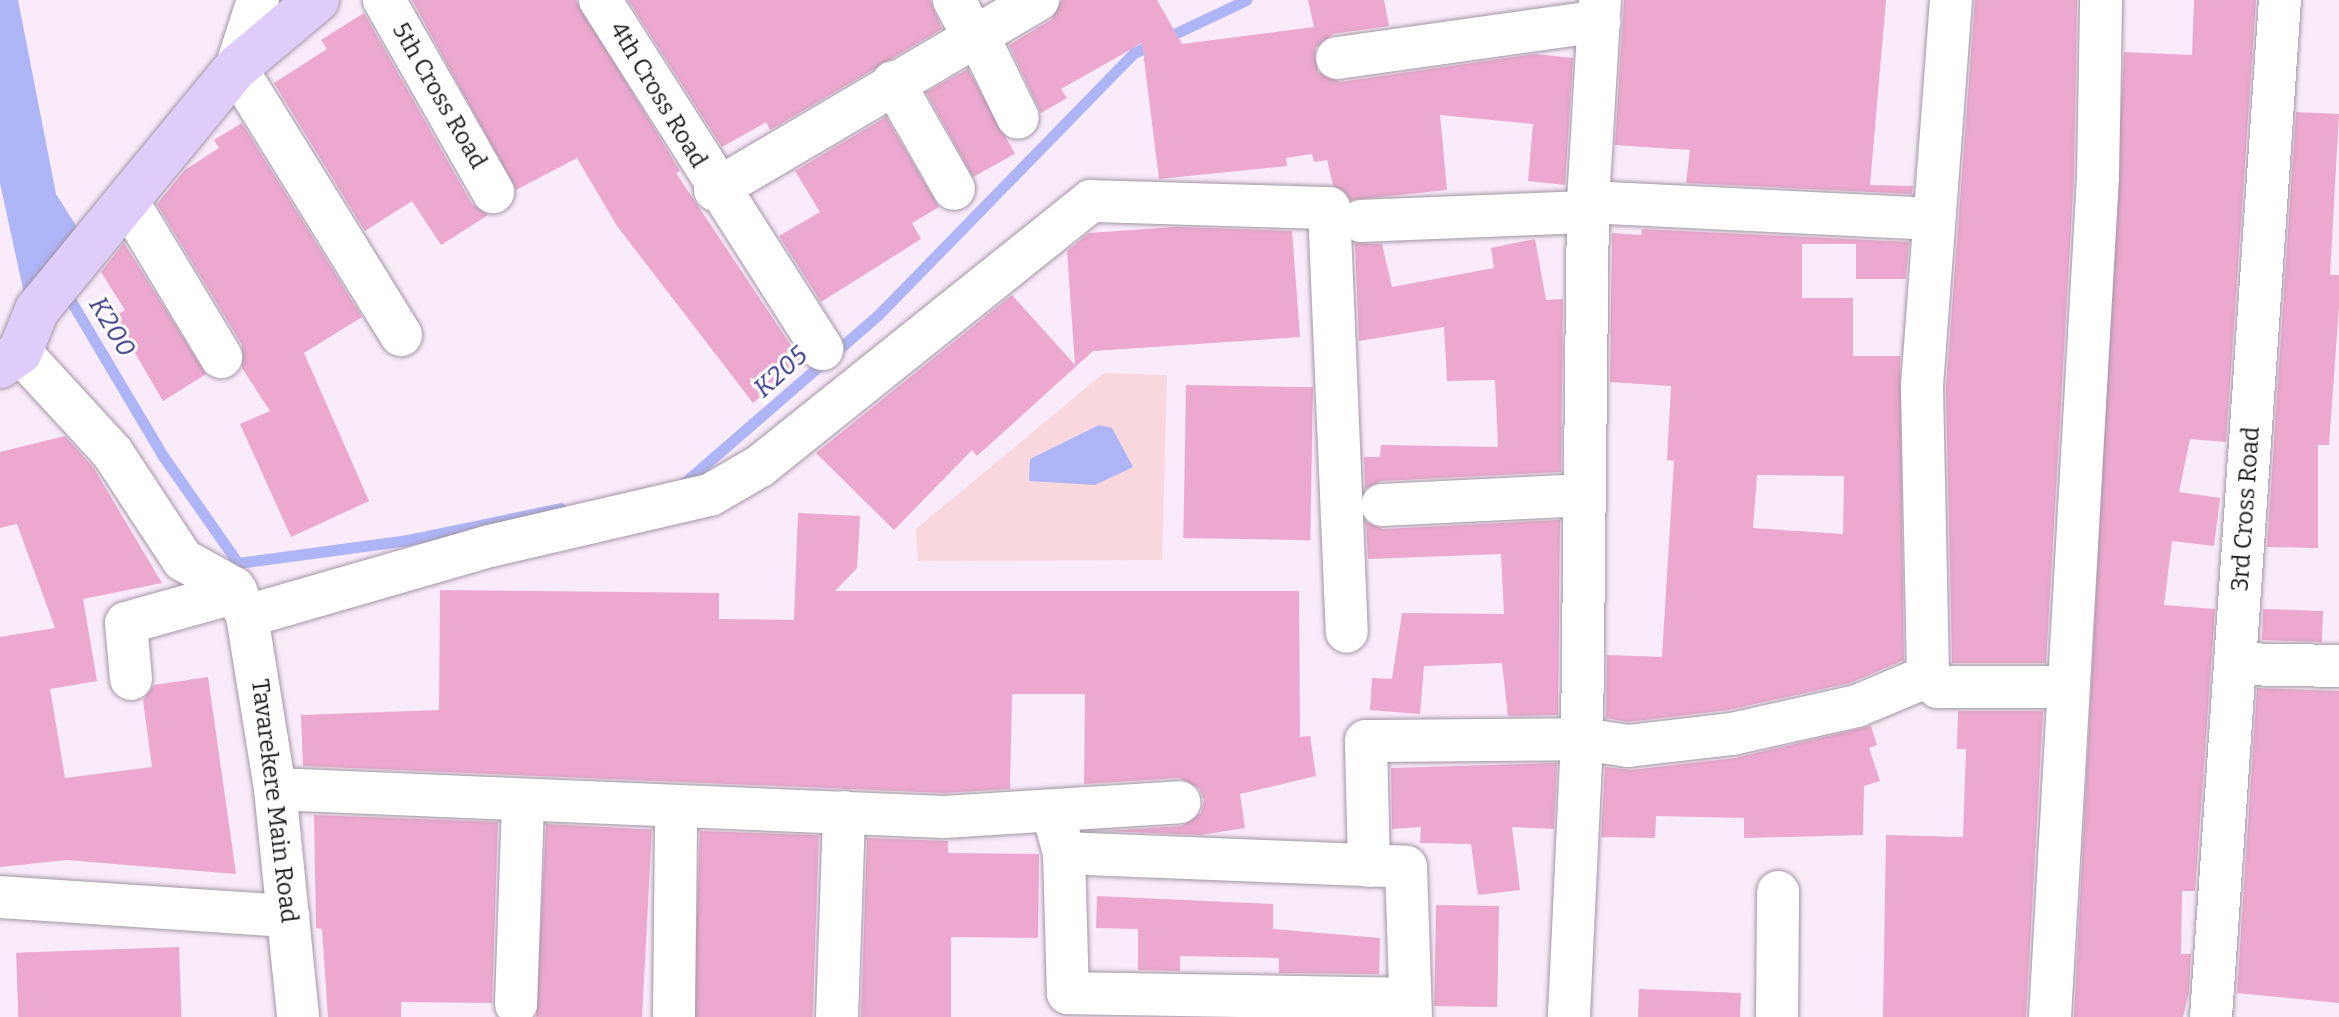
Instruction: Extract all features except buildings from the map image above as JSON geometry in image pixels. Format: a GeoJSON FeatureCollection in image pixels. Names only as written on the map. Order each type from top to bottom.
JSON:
{"type":"FeatureCollection","features":[{"type":"Feature","properties":{"kind":"main road"},"geometry":{"type":"LineString","coordinates":[[10,359],[37,310],[236,68],[317,0]]}},
{"type":"Feature","properties":{"kind":"street"},"geometry":{"type":"LineString","coordinates":[[258,0],[236,68],[401,335]]}},
{"type":"Feature","properties":{"kind":"street","name":"5th Cross Road"},"geometry":{"type":"LineString","coordinates":[[384,0],[493,192]]}},
{"type":"Feature","properties":{"kind":"street","name":"4th Cross Road"},"geometry":{"type":"LineString","coordinates":[[600,0],[715,190],[822,349]]}},
{"type":"Feature","properties":{"kind":"street"},"geometry":{"type":"LineString","coordinates":[[715,190],[893,82],[968,24],[1038,0]]}},
{"type":"Feature","properties":{"kind":"street"},"geometry":{"type":"LineString","coordinates":[[1951,0],[1922,387],[1928,676],[1938,687],[2068,687]]}},
{"type":"Feature","properties":{"kind":"street"},"geometry":{"type":"LineString","coordinates":[[2050,1017],[2098,176],[2101,0]]}},
{"type":"Feature","properties":{"kind":"street","name":"3rd Cross Road"},"geometry":{"type":"LineString","coordinates":[[2211,1017],[2280,0]]}},
{"type":"Feature","properties":{"kind":"street"},"geometry":{"type":"LineString","coordinates":[[1337,58],[1599,11],[1589,207],[1582,739],[1569,1017]]}},
{"type":"Feature","properties":{"kind":"street"},"geometry":{"type":"LineString","coordinates":[[968,24],[1018,118]]}},
{"type":"Feature","properties":{"kind":"street"},"geometry":{"type":"LineString","coordinates":[[893,82],[954,189]]}},
{"type":"Feature","properties":{"kind":"street"},"geometry":{"type":"LineString","coordinates":[[131,679],[126,623],[490,546],[710,495],[760,466],[1091,201],[1329,208],[1347,632]]}},
{"type":"Feature","properties":{"kind":"street"},"geometry":{"type":"LineString","coordinates":[[128,202],[221,357]]}},
{"type":"Feature","properties":{"kind":"street"},"geometry":{"type":"LineString","coordinates":[[1361,221],[1589,207],[1934,219]]}},
{"type":"Feature","properties":{"kind":"street"},"geometry":{"type":"LineString","coordinates":[[10,359],[112,452],[183,560],[239,599]]}},
{"type":"Feature","properties":{"kind":"street"},"geometry":{"type":"LineString","coordinates":[[1382,505],[1585,495]]}},
{"type":"Feature","properties":{"kind":"street","name":"Tavarekere Main Road"},"geometry":{"type":"LineString","coordinates":[[239,599],[275,789],[298,1017]]}},
{"type":"Feature","properties":{"kind":"street"},"geometry":{"type":"LineString","coordinates":[[2235,664],[2339,666]]}},
{"type":"Feature","properties":{"kind":"street"},"geometry":{"type":"LineString","coordinates":[[1369,866],[1366,741],[1582,739],[1628,746],[1732,734],[1857,706],[1928,676]]}},
{"type":"Feature","properties":{"kind":"street"},"geometry":{"type":"LineString","coordinates":[[275,789],[523,803],[844,812],[1053,813],[1180,802]]}},
{"type":"Feature","properties":{"kind":"street"},"geometry":{"type":"LineString","coordinates":[[516,1004],[523,803]]}},
{"type":"Feature","properties":{"kind":"street"},"geometry":{"type":"LineString","coordinates":[[674,1015],[676,808]]}},
{"type":"Feature","properties":{"kind":"street"},"geometry":{"type":"LineString","coordinates":[[837,1017],[844,812]]}},
{"type":"Feature","properties":{"kind":"street"},"geometry":{"type":"LineString","coordinates":[[1053,813],[1064,853],[1068,993],[1410,1008],[1406,867],[1064,853]]}},
{"type":"Feature","properties":{"kind":"street"},"geometry":{"type":"LineString","coordinates":[[1777,1017],[1778,892]]}},
{"type":"Feature","properties":{"kind":"street"},"geometry":{"type":"LineString","coordinates":[[0,897],[288,916]]}},
{"type":"Feature","properties":{"kind":"shaded area"},"geometry":{"type":"Polygon","coordinates":[[[1104,373],[1167,375],[1162,560],[918,561],[916,529],[1104,373]]]}},
{"type":"Feature","properties":{"kind":"water"},"geometry":{"type":"Polygon","coordinates":[[[0,0],[18,0],[56,194],[82,235],[25,298],[0,183],[0,0]]]}},
{"type":"Feature","properties":{"kind":"water"},"geometry":{"type":"Polygon","coordinates":[[[1099,425],[1112,428],[1133,467],[1095,485],[1029,481],[1030,459],[1099,425]]]}},
{"type":"Feature","properties":{"kind":"waterway","name":"K205"},"geometry":{"type":"LineString","coordinates":[[684,483],[879,314],[1134,53],[1246,0]]}},
{"type":"Feature","properties":{"kind":"waterway","name":"K200"},"geometry":{"type":"LineString","coordinates":[[65,291],[163,456],[238,563],[408,540],[561,508]]}}]}
